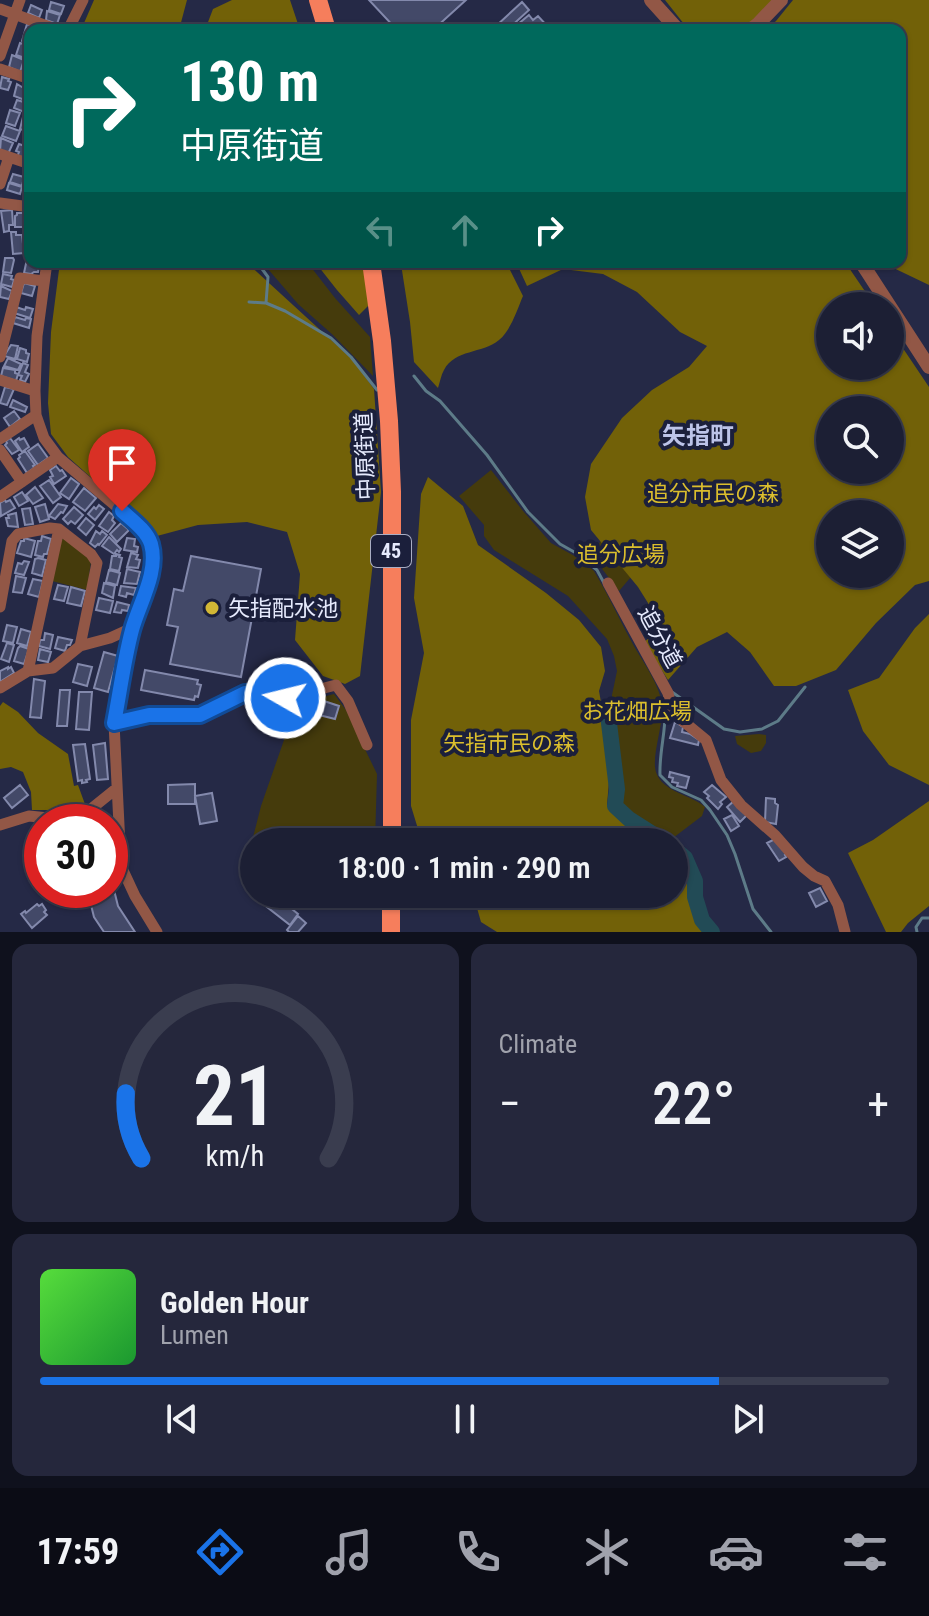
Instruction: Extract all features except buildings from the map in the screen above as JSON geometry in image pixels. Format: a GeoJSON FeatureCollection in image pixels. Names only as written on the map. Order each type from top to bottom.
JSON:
{"type":"FeatureCollection","features":[{"type":"Feature","properties":{"kind":"main road"},"geometry":{"type":"LineString","coordinates":[[306,0],[313,24]]}},
{"type":"Feature","properties":{"kind":"main road"},"geometry":{"type":"LineString","coordinates":[[318,0],[325,24]]}},
{"type":"Feature","properties":{"kind":"main road","name":"中原街道"},"geometry":{"type":"LineString","coordinates":[[372,268],[382,341],[392,481],[392,828]]}},
{"type":"Feature","properties":{"kind":"main road","name":"中原街道"},"geometry":{"type":"LineString","coordinates":[[385,268],[393,336],[404,493],[400,828]]}},
{"type":"Feature","properties":{"kind":"main road"},"geometry":{"type":"LineString","coordinates":[[391,908],[391,932]]}},
{"type":"Feature","properties":{"kind":"main road"},"geometry":{"type":"LineString","coordinates":[[400,908],[400,932]]}},
{"type":"Feature","properties":{"kind":"street"},"geometry":{"type":"LineString","coordinates":[[0,56],[20,0]]}},
{"type":"Feature","properties":{"kind":"street"},"geometry":{"type":"LineString","coordinates":[[71,24],[83,0]]}},
{"type":"Feature","properties":{"kind":"street"},"geometry":{"type":"LineString","coordinates":[[651,0],[673,24]]}},
{"type":"Feature","properties":{"kind":"street"},"geometry":{"type":"LineString","coordinates":[[758,24],[781,0]]}},
{"type":"Feature","properties":{"kind":"street"},"geometry":{"type":"LineString","coordinates":[[0,9],[42,24]]}},
{"type":"Feature","properties":{"kind":"street"},"geometry":{"type":"LineString","coordinates":[[0,69],[24,77]]}},
{"type":"Feature","properties":{"kind":"street"},"geometry":{"type":"LineString","coordinates":[[0,184],[4,156],[24,162]]}},
{"type":"Feature","properties":{"kind":"street"},"geometry":{"type":"LineString","coordinates":[[0,203],[24,206]]}},
{"type":"Feature","properties":{"kind":"street"},"geometry":{"type":"LineString","coordinates":[[46,268],[37,336],[35,391],[36,415],[44,438],[58,457],[137,524],[151,543],[152,565],[132,628],[114,723],[121,866],[157,932]]}},
{"type":"Feature","properties":{"kind":"street"},"geometry":{"type":"LineString","coordinates":[[865,268],[929,367]]}},
{"type":"Feature","properties":{"kind":"street"},"geometry":{"type":"LineString","coordinates":[[0,357],[20,278],[44,281]]}},
{"type":"Feature","properties":{"kind":"street"},"geometry":{"type":"LineString","coordinates":[[0,380],[35,391]]}},
{"type":"Feature","properties":{"kind":"street"},"geometry":{"type":"LineString","coordinates":[[0,439],[36,415]]}},
{"type":"Feature","properties":{"kind":"street"},"geometry":{"type":"LineString","coordinates":[[0,450],[22,482]]}},
{"type":"Feature","properties":{"kind":"street"},"geometry":{"type":"LineString","coordinates":[[0,497],[58,457]]}},
{"type":"Feature","properties":{"kind":"street"},"geometry":{"type":"LineString","coordinates":[[0,607],[12,541],[18,534],[59,529],[91,554],[97,563],[80,646]]}},
{"type":"Feature","properties":{"kind":"street"},"geometry":{"type":"LineString","coordinates":[[28,671],[59,529]]}},
{"type":"Feature","properties":{"kind":"street","name":"追分道"},"geometry":{"type":"LineString","coordinates":[[608,583],[668,693],[672,712],[706,740],[721,780],[741,805],[775,835],[803,867],[825,881],[838,905],[845,932]]}},
{"type":"Feature","properties":{"kind":"street"},"geometry":{"type":"LineString","coordinates":[[0,688],[28,671],[53,668],[80,646],[132,628]]}},
{"type":"Feature","properties":{"kind":"street"},"geometry":{"type":"LineString","coordinates":[[114,723],[149,715],[200,715],[245,693],[285,698],[336,685],[348,701],[367,745]]}},
{"type":"Feature","properties":{"kind":"street"},"geometry":{"type":"LineString","coordinates":[[0,825],[29,816],[73,818],[91,809],[117,788]]}},
{"type":"Feature","properties":{"kind":"green space"},"geometry":{"type":"Polygon","coordinates":[[[94,0],[187,0],[181,24],[84,24],[94,0]]]}},
{"type":"Feature","properties":{"kind":"green space"},"geometry":{"type":"Polygon","coordinates":[[[232,0],[290,0],[298,24],[207,24],[213,9],[232,0]]]}},
{"type":"Feature","properties":{"kind":"green space"},"geometry":{"type":"Polygon","coordinates":[[[665,0],[777,0],[751,24],[684,24],[665,0]]]}},
{"type":"Feature","properties":{"kind":"green space"},"geometry":{"type":"Polygon","coordinates":[[[793,0],[929,0],[929,285],[894,268],[906,268],[906,24],[772,24],[793,0]]]}},
{"type":"Feature","properties":{"kind":"green space"},"geometry":{"type":"Polygon","coordinates":[[[59,268],[253,268],[353,360],[374,389],[381,492],[360,676],[345,684],[323,676],[295,640],[300,574],[287,532],[247,522],[198,525],[157,536],[68,457],[51,434],[48,403],[51,332],[59,268]]]}},
{"type":"Feature","properties":{"kind":"green space"},"geometry":{"type":"Polygon","coordinates":[[[267,268],[312,268],[370,337],[373,376],[333,335],[298,304],[267,268]]]}},
{"type":"Feature","properties":{"kind":"green space"},"geometry":{"type":"Polygon","coordinates":[[[320,268],[366,268],[369,305],[359,315],[320,268]]]}},
{"type":"Feature","properties":{"kind":"green space"},"geometry":{"type":"Polygon","coordinates":[[[402,268],[509,268],[523,296],[503,336],[492,344],[455,358],[444,370],[438,388],[414,362],[402,268]]]}},
{"type":"Feature","properties":{"kind":"green space","name":"追分市民の森"},"geometry":{"type":"Polygon","coordinates":[[[519,268],[849,268],[865,292],[816,292],[816,380],[904,380],[904,350],[929,387],[929,581],[915,585],[876,623],[836,670],[796,686],[774,686],[750,652],[727,632],[697,647],[668,680],[644,642],[663,627],[638,587],[591,530],[585,497],[591,464],[622,418],[652,390],[689,367],[707,346],[680,332],[637,292],[603,274],[563,269],[527,286],[519,268]]]}},
{"type":"Feature","properties":{"kind":"green space","name":"お花畑広場"},"geometry":{"type":"Polygon","coordinates":[[[491,470],[551,543],[580,559],[594,571],[655,682],[660,697],[661,721],[655,758],[659,779],[705,807],[702,816],[686,828],[648,828],[620,800],[612,710],[617,671],[607,639],[568,596],[494,550],[484,536],[484,525],[459,496],[491,470]]]}},
{"type":"Feature","properties":{"kind":"green space","name":"矢指市民の森"},"geometry":{"type":"Polygon","coordinates":[[[428,477],[463,506],[478,545],[579,620],[601,647],[605,671],[599,691],[611,758],[607,805],[634,828],[418,828],[411,806],[411,720],[424,653],[414,598],[421,494],[428,477]]]}},
{"type":"Feature","properties":{"kind":"green space","name":"追分広場"},"geometry":{"type":"Polygon","coordinates":[[[612,529],[642,564],[619,591],[590,553],[612,529]]]}},
{"type":"Feature","properties":{"kind":"green space"},"geometry":{"type":"Polygon","coordinates":[[[66,538],[91,561],[87,590],[52,581],[60,540],[66,538]]]}},
{"type":"Feature","properties":{"kind":"green space"},"geometry":{"type":"Polygon","coordinates":[[[929,614],[929,785],[889,765],[863,731],[848,690],[879,678],[915,628],[929,614]]]}},
{"type":"Feature","properties":{"kind":"green space"},"geometry":{"type":"Polygon","coordinates":[[[334,694],[346,710],[377,774],[375,828],[255,828],[292,705],[334,694]]]}},
{"type":"Feature","properties":{"kind":"green space"},"geometry":{"type":"Polygon","coordinates":[[[3,702],[18,712],[38,733],[68,754],[74,786],[78,785],[85,804],[32,804],[31,792],[23,772],[11,767],[0,769],[0,706],[3,702]]]}},
{"type":"Feature","properties":{"kind":"green space"},"geometry":{"type":"Polygon","coordinates":[[[766,735],[761,751],[751,753],[737,744],[735,736],[766,735]]]}},
{"type":"Feature","properties":{"kind":"green space"},"geometry":{"type":"Polygon","coordinates":[[[929,801],[929,906],[901,932],[886,932],[848,853],[873,840],[929,801]]]}},
{"type":"Feature","properties":{"kind":"green space"},"geometry":{"type":"Polygon","coordinates":[[[688,871],[694,919],[705,932],[497,932],[481,922],[477,908],[688,908],[688,871]]]}},
{"type":"Feature","properties":{"kind":"waterway"},"geometry":{"type":"LineString","coordinates":[[261,268],[268,277],[266,303],[331,338],[377,390]]}},
{"type":"Feature","properties":{"kind":"waterway"},"geometry":{"type":"LineString","coordinates":[[249,302],[265,303]]}},
{"type":"Feature","properties":{"kind":"waterway"},"geometry":{"type":"LineString","coordinates":[[414,376],[487,455],[528,512],[560,544],[597,570],[604,583]]}},
{"type":"Feature","properties":{"kind":"waterway"},"geometry":{"type":"LineString","coordinates":[[672,692],[724,729],[740,732],[762,729],[778,721],[805,687]]}},
{"type":"Feature","properties":{"kind":"waterway"},"geometry":{"type":"LineString","coordinates":[[665,704],[660,775],[672,787],[701,800],[710,810],[727,835],[753,909],[771,932]]}},
{"type":"Feature","properties":{"kind":"waterway"},"geometry":{"type":"LineString","coordinates":[[608,715],[617,789],[615,806],[643,828]]}},
{"type":"Feature","properties":{"kind":"waterway"},"geometry":{"type":"LineString","coordinates":[[688,865],[695,881],[695,897],[702,920],[712,932]]}},
{"type":"Feature","properties":{"kind":"waterway"},"geometry":{"type":"LineString","coordinates":[[917,932],[916,927],[922,918],[929,918]]}},
{"type":"Feature","properties":{"kind":"place","name":"矢指配水池"},"geometry":{"type":"Point","coordinates":[212,608]}},
{"type":"Feature","properties":{"kind":"district","name":"矢指町"},"geometry":{"type":"Point","coordinates":[698,436]}},
{"type":"Feature","properties":{"kind":"route"},"geometry":{"type":"LineString","coordinates":[[122,511],[151,543],[152,565],[132,628],[114,723],[149,715],[200,715],[245,693],[285,698]]}}]}
